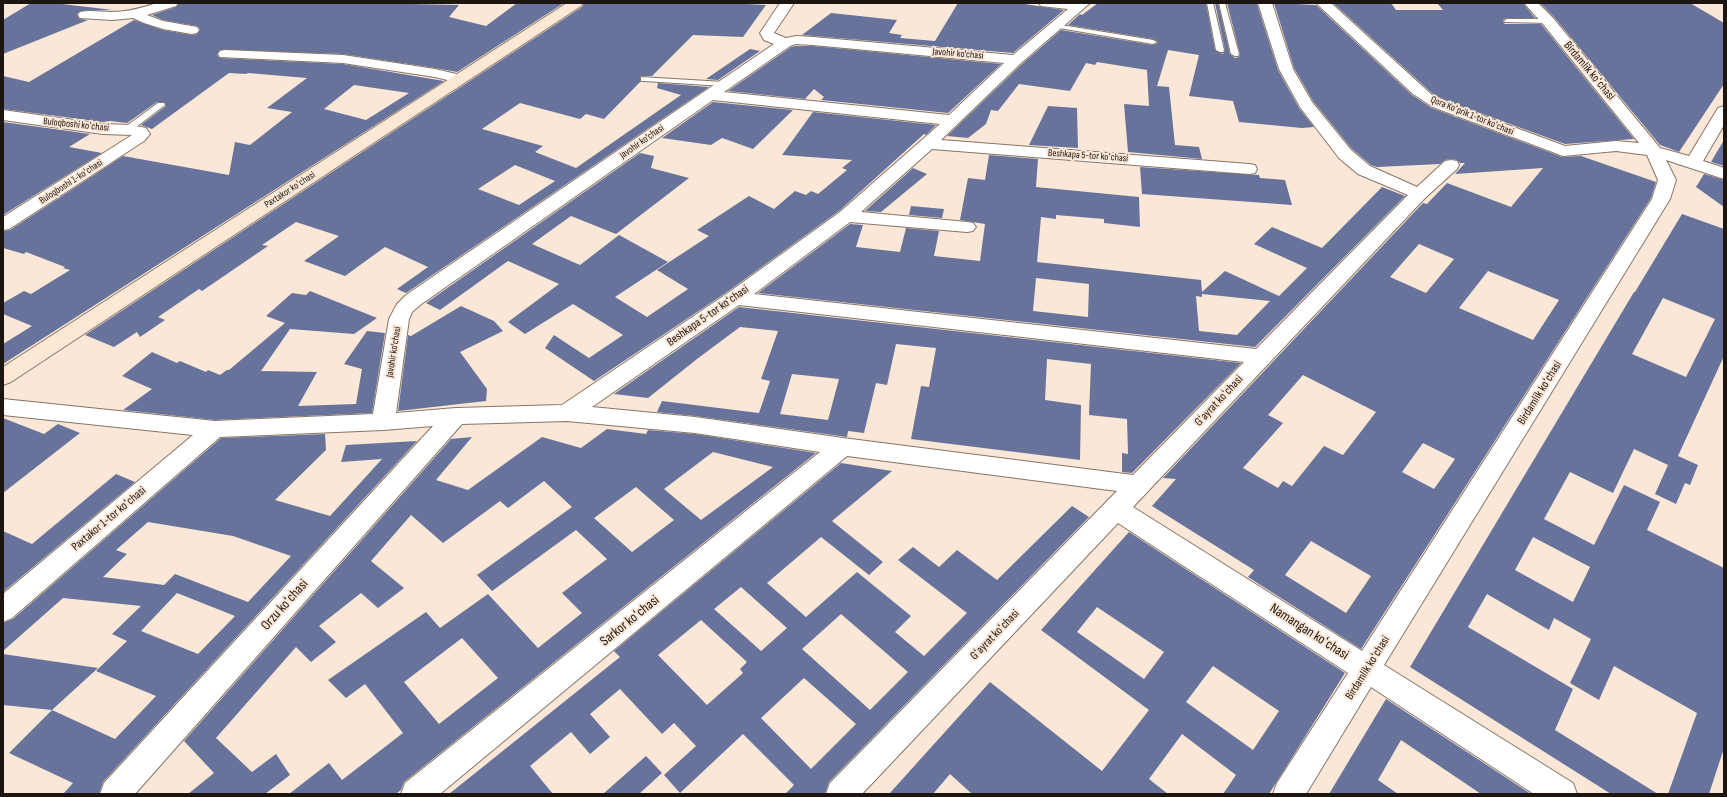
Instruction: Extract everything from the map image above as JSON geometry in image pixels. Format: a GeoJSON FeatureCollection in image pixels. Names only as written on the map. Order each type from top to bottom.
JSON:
{"type":"FeatureCollection","features":[{"type":"Feature","properties":{"kind":"main road","name":"Paxtakor koʻchasi"},"geometry":{"type":"LineString","coordinates":[[3,377],[576,3]]}},
{"type":"Feature","properties":{"kind":"street"},"geometry":{"type":"LineString","coordinates":[[85,15],[112,16],[135,14],[171,3]]}},
{"type":"Feature","properties":{"kind":"street"},"geometry":{"type":"LineString","coordinates":[[773,3],[759,24],[759,29],[767,32],[769,37],[785,43]]}},
{"type":"Feature","properties":{"kind":"street"},"geometry":{"type":"LineString","coordinates":[[767,32],[787,3]]}},
{"type":"Feature","properties":{"kind":"street"},"geometry":{"type":"LineString","coordinates":[[1046,3],[1081,5]]}},
{"type":"Feature","properties":{"kind":"street"},"geometry":{"type":"LineString","coordinates":[[1265,3],[1286,69],[1305,104],[1345,154],[1364,170],[1419,194]]}},
{"type":"Feature","properties":{"kind":"street","name":"Qora Koʻprik 1-tor koʻchasi"},"geometry":{"type":"LineString","coordinates":[[1323,3],[1418,92],[1438,104],[1563,151],[1574,152],[1611,145],[1624,146],[1654,151],[1724,174]]}},
{"type":"Feature","properties":{"kind":"street","name":"Birdamlik koʻchasi"},"geometry":{"type":"LineString","coordinates":[[1288,794],[1661,199],[1667,180],[1654,151],[1548,21],[1531,3]]}},
{"type":"Feature","properties":{"kind":"street","name":"Beshkapa 5-tor koʻchasi"},"geometry":{"type":"LineString","coordinates":[[567,413],[735,298],[846,216],[928,144],[951,120],[1016,60],[1081,5]]}},
{"type":"Feature","properties":{"kind":"street"},"geometry":{"type":"LineString","coordinates":[[135,14],[146,21],[155,24],[192,30]]}},
{"type":"Feature","properties":{"kind":"street","name":"Javohir ko'chasi"},"geometry":{"type":"LineString","coordinates":[[383,422],[399,320],[404,309],[412,300],[785,43],[796,40],[813,41],[1016,60]]}},
{"type":"Feature","properties":{"kind":"street"},"geometry":{"type":"LineString","coordinates":[[225,54],[343,59],[460,79]]}},
{"type":"Feature","properties":{"kind":"street"},"geometry":{"type":"LineString","coordinates":[[710,95],[951,120]]}},
{"type":"Feature","properties":{"kind":"street"},"geometry":{"type":"LineString","coordinates":[[1693,164],[1724,111]]}},
{"type":"Feature","properties":{"kind":"street","name":"Buloqboshi koʻchasi"},"geometry":{"type":"LineString","coordinates":[[3,115],[50,123],[133,133]]}},
{"type":"Feature","properties":{"kind":"street","name":"Buloqboshi 1-koʻchasi"},"geometry":{"type":"LineString","coordinates":[[3,225],[133,133]]}},
{"type":"Feature","properties":{"kind":"street","name":"Beshkapa 5-tor koʻchasi"},"geometry":{"type":"LineString","coordinates":[[928,144],[1249,168]]}},
{"type":"Feature","properties":{"kind":"street","name":"Gʻayrat koʻchasi"},"geometry":{"type":"LineString","coordinates":[[841,794],[1140,486],[1260,357],[1419,194],[1452,165]]}},
{"type":"Feature","properties":{"kind":"street"},"geometry":{"type":"LineString","coordinates":[[846,216],[967,227]]}},
{"type":"Feature","properties":{"kind":"street"},"geometry":{"type":"LineString","coordinates":[[735,298],[1260,357]]}},
{"type":"Feature","properties":{"kind":"street"},"geometry":{"type":"LineString","coordinates":[[3,407],[215,429],[383,422],[456,416],[567,413],[695,425],[843,448],[1140,486]]}},
{"type":"Feature","properties":{"kind":"street","name":"Orzu koʻchasi"},"geometry":{"type":"LineString","coordinates":[[115,794],[456,416]]}},
{"type":"Feature","properties":{"kind":"street","name":"Paxtakor 1-tor koʻchasi"},"geometry":{"type":"LineString","coordinates":[[3,610],[215,429]]}},
{"type":"Feature","properties":{"kind":"street","name":"Sarkor koʻchasi"},"geometry":{"type":"LineString","coordinates":[[416,794],[843,448]]}},
{"type":"Feature","properties":{"kind":"street","name":"Namangan koʻchasi"},"geometry":{"type":"LineString","coordinates":[[1116,509],[1562,794]]}},
{"type":"Feature","properties":{"kind":"lane"},"geometry":{"type":"LineString","coordinates":[[1210,3],[1220,50]]}},
{"type":"Feature","properties":{"kind":"lane"},"geometry":{"type":"LineString","coordinates":[[1222,3],[1235,54]]}},
{"type":"Feature","properties":{"kind":"lane"},"geometry":{"type":"LineString","coordinates":[[1507,21],[1548,21]]}},
{"type":"Feature","properties":{"kind":"lane"},"geometry":{"type":"LineString","coordinates":[[1055,26],[1153,42]]}},
{"type":"Feature","properties":{"kind":"lane"},"geometry":{"type":"LineString","coordinates":[[644,79],[724,84]]}},
{"type":"Feature","properties":{"kind":"lane"},"geometry":{"type":"LineString","coordinates":[[133,133],[160,105]]}},
{"type":"Feature","properties":{"kind":"building"},"geometry":{"type":"Polygon","coordinates":[[[31,3],[54,3],[113,10],[80,11],[77,14],[79,19],[88,20],[3,54],[3,20],[31,3]]]}},
{"type":"Feature","properties":{"kind":"building"},"geometry":{"type":"Polygon","coordinates":[[[179,3],[367,3],[459,5],[449,17],[486,26],[517,3],[564,3],[457,72],[343,54],[220,50],[217,55],[220,58],[343,64],[444,81],[3,364],[3,344],[32,326],[3,314],[3,303],[24,291],[31,294],[70,270],[26,252],[24,254],[3,248],[3,231],[10,230],[123,156],[229,175],[235,142],[250,145],[292,112],[267,108],[307,78],[248,73],[229,73],[152,129],[141,125],[166,106],[164,102],[157,102],[127,123],[110,121],[103,122],[3,109],[3,76],[29,82],[134,20],[163,30],[192,35],[197,34],[200,29],[197,26],[163,20],[152,15],[176,7],[179,3]],[[354,85],[324,109],[366,120],[409,93],[354,85]]]}},
{"type":"Feature","properties":{"kind":"building"},"geometry":{"type":"Polygon","coordinates":[[[584,3],[728,3],[766,5],[743,37],[693,35],[652,76],[640,76],[640,82],[604,119],[586,114],[580,119],[520,103],[482,129],[543,146],[535,152],[576,168],[681,95],[657,88],[658,83],[709,87],[406,293],[397,289],[428,267],[385,247],[345,276],[304,261],[339,236],[296,222],[262,245],[268,246],[202,291],[199,289],[158,317],[165,320],[140,337],[137,332],[114,347],[85,335],[582,7],[584,3]],[[515,165],[478,189],[519,205],[555,181],[515,165]]]}},
{"type":"Feature","properties":{"kind":"building"},"geometry":{"type":"Polygon","coordinates":[[[958,3],[1018,3],[1064,10],[1013,53],[802,35],[831,13],[897,20],[889,33],[902,35],[900,38],[935,41],[958,3]]]}},
{"type":"Feature","properties":{"kind":"building"},"geometry":{"type":"Polygon","coordinates":[[[1098,3],[1206,3],[1215,50],[1223,54],[1225,50],[1215,3],[1218,3],[1230,54],[1235,58],[1239,57],[1240,54],[1227,3],[1257,4],[1278,70],[1299,108],[1314,127],[1302,128],[1239,122],[1233,101],[1189,96],[1199,55],[1168,50],[1157,86],[1169,87],[1175,145],[1199,147],[1202,159],[1128,152],[1124,104],[1149,106],[1147,70],[1097,62],[1095,65],[1086,63],[1070,91],[1019,84],[998,111],[991,110],[986,124],[968,138],[947,136],[1022,64],[1061,30],[1153,45],[1158,43],[1153,39],[1068,25],[1080,14],[1082,15],[1098,3]]]}},
{"type":"Feature","properties":{"kind":"building"},"geometry":{"type":"Polygon","coordinates":[[[1274,3],[1316,5],[1412,95],[1432,108],[1562,157],[1581,156],[1656,182],[1651,198],[1361,649],[1248,577],[1254,570],[1152,506],[1176,479],[1163,478],[1423,203],[1427,204],[1447,183],[1511,207],[1543,168],[1455,174],[1465,163],[1460,163],[1457,160],[1451,159],[1445,160],[1440,164],[1377,167],[1371,165],[1352,149],[1313,101],[1294,68],[1274,3]],[[1419,244],[1390,277],[1426,293],[1454,259],[1419,244]],[[1488,271],[1459,308],[1533,340],[1559,300],[1488,271]],[[1303,375],[1268,415],[1283,423],[1243,468],[1278,488],[1283,481],[1292,486],[1324,446],[1343,455],[1376,412],[1303,375]],[[1423,443],[1402,472],[1434,489],[1455,459],[1423,443]],[[1311,541],[1285,575],[1346,613],[1371,576],[1311,541]]]}},
{"type":"Feature","properties":{"kind":"building"},"geometry":{"type":"Polygon","coordinates":[[[1333,3],[1391,3],[1396,10],[1443,10],[1437,3],[1523,3],[1535,18],[1507,18],[1503,20],[1503,22],[1505,24],[1541,24],[1634,139],[1565,144],[1444,100],[1433,94],[1333,3]]]}},
{"type":"Feature","properties":{"kind":"building"},"geometry":{"type":"Polygon","coordinates":[[[1540,3],[1690,3],[1724,23],[1724,84],[1679,152],[1660,145],[1554,17],[1540,3]]]}},
{"type":"Feature","properties":{"kind":"building"},"geometry":{"type":"Polygon","coordinates":[[[813,46],[1001,64],[948,113],[821,100],[824,97],[814,89],[805,99],[728,91],[791,47],[813,46]]]}},
{"type":"Feature","properties":{"kind":"building"},"geometry":{"type":"Polygon","coordinates":[[[750,49],[760,51],[718,80],[706,79],[750,49]]]}},
{"type":"Feature","properties":{"kind":"building"},"geometry":{"type":"Polygon","coordinates":[[[713,102],[793,110],[753,149],[722,138],[711,145],[662,138],[713,102]]]}},
{"type":"Feature","properties":{"kind":"building"},"geometry":{"type":"Polygon","coordinates":[[[1048,106],[1077,108],[1078,148],[1029,145],[1048,106]]]}},
{"type":"Feature","properties":{"kind":"building"},"geometry":{"type":"Polygon","coordinates":[[[813,112],[936,125],[926,135],[924,134],[839,211],[727,292],[594,381],[545,348],[554,335],[589,358],[623,335],[573,304],[525,334],[508,322],[559,284],[508,261],[440,310],[426,303],[640,153],[654,156],[651,168],[689,178],[616,234],[571,216],[532,244],[580,265],[619,235],[668,262],[615,297],[647,317],[688,289],[657,270],[709,236],[697,230],[749,196],[774,209],[795,191],[806,195],[811,191],[818,194],[847,170],[842,168],[852,160],[782,155],[813,112]]]}},
{"type":"Feature","properties":{"kind":"building"},"geometry":{"type":"Polygon","coordinates":[[[3,122],[90,134],[69,147],[102,153],[3,215],[3,122]]]}},
{"type":"Feature","properties":{"kind":"building"},"geometry":{"type":"Polygon","coordinates":[[[1724,140],[1724,166],[1711,162],[1724,140]]]}},
{"type":"Feature","properties":{"kind":"building"},"geometry":{"type":"Polygon","coordinates":[[[989,155],[1038,159],[1036,187],[1139,197],[1140,227],[1104,223],[1104,219],[1056,215],[1056,219],[1041,217],[1037,262],[1201,280],[1202,292],[1225,271],[1279,296],[1307,268],[1254,244],[1272,227],[1322,248],[1382,187],[1405,196],[1255,347],[758,293],[850,224],[863,225],[856,247],[900,252],[906,228],[939,231],[934,256],[980,261],[985,224],[960,220],[968,178],[985,180],[989,155]],[[1036,278],[1033,311],[1088,317],[1089,284],[1036,278]],[[1202,294],[1202,297],[1196,296],[1199,331],[1237,335],[1270,301],[1202,294]]]}},
{"type":"Feature","properties":{"kind":"building"},"geometry":{"type":"Polygon","coordinates":[[[1140,167],[1259,175],[1260,178],[1285,180],[1292,205],[1142,194],[1140,167]]]}},
{"type":"Feature","properties":{"kind":"building"},"geometry":{"type":"Polygon","coordinates":[[[913,168],[927,174],[881,212],[865,211],[913,168]]]}},
{"type":"Feature","properties":{"kind":"building"},"geometry":{"type":"Polygon","coordinates":[[[1704,174],[1724,180],[1724,207],[1696,187],[1704,174]]]}},
{"type":"Feature","properties":{"kind":"building"},"geometry":{"type":"Polygon","coordinates":[[[911,206],[944,209],[942,218],[909,215],[911,206]]]}},
{"type":"Feature","properties":{"kind":"building"},"geometry":{"type":"Polygon","coordinates":[[[1682,214],[1724,229],[1724,356],[1678,456],[1698,465],[1690,485],[1685,483],[1676,504],[1655,494],[1668,465],[1634,449],[1613,493],[1570,472],[1544,519],[1594,545],[1624,485],[1660,502],[1647,530],[1724,568],[1724,748],[1709,794],[1668,794],[1697,713],[1614,666],[1599,700],[1570,683],[1591,639],[1554,618],[1549,630],[1487,594],[1468,627],[1573,689],[1555,730],[1658,794],[1611,794],[1410,667],[1682,214]],[[1663,298],[1632,354],[1686,377],[1715,319],[1663,298]],[[1533,537],[1515,570],[1573,602],[1590,567],[1533,537]]]}},
{"type":"Feature","properties":{"kind":"building"},"geometry":{"type":"Polygon","coordinates":[[[310,291],[377,318],[354,334],[290,329],[261,371],[317,372],[298,406],[356,404],[362,369],[344,364],[367,331],[385,333],[372,413],[215,420],[123,410],[152,389],[122,376],[152,352],[177,363],[180,361],[206,372],[208,370],[220,375],[229,370],[285,323],[266,316],[292,293],[306,295],[310,291]]]}},
{"type":"Feature","properties":{"kind":"building"},"geometry":{"type":"Polygon","coordinates":[[[461,306],[494,321],[503,331],[460,352],[487,389],[486,401],[398,411],[408,335],[411,336],[461,306]]]}},
{"type":"Feature","properties":{"kind":"building"},"geometry":{"type":"Polygon","coordinates":[[[739,307],[1241,363],[1132,473],[1122,472],[1122,453],[1128,454],[1127,419],[1089,415],[1091,364],[1047,359],[1045,400],[1081,405],[1080,460],[911,439],[921,386],[929,387],[936,348],[896,344],[887,385],[876,383],[864,433],[848,431],[847,437],[657,412],[662,401],[759,413],[770,381],[761,379],[778,331],[740,327],[648,398],[614,394],[739,307]],[[792,374],[780,414],[828,420],[839,379],[792,374]]]}},
{"type":"Feature","properties":{"kind":"building"},"geometry":{"type":"Polygon","coordinates":[[[3,418],[44,434],[58,424],[80,433],[3,493],[3,418]]]}},
{"type":"Feature","properties":{"kind":"building"},"geometry":{"type":"Polygon","coordinates":[[[607,429],[646,434],[648,430],[695,434],[816,453],[404,782],[401,790],[396,794],[289,794],[329,763],[342,780],[403,733],[365,684],[346,698],[328,680],[426,612],[440,628],[488,594],[538,648],[582,613],[562,593],[607,559],[576,530],[492,591],[477,575],[572,507],[544,481],[508,508],[500,501],[443,543],[411,515],[371,561],[404,588],[378,608],[361,593],[319,626],[336,642],[311,662],[296,647],[216,738],[252,772],[276,754],[290,775],[265,794],[188,794],[214,773],[184,741],[451,439],[472,437],[436,480],[468,490],[542,437],[581,448],[607,429]],[[713,452],[664,489],[701,520],[773,467],[713,452]],[[636,487],[594,518],[632,552],[674,520],[636,487]],[[462,638],[404,682],[439,724],[498,678],[462,638]]]}},
{"type":"Feature","properties":{"kind":"building"},"geometry":{"type":"Polygon","coordinates":[[[325,434],[326,450],[275,500],[330,516],[382,459],[341,462],[346,445],[417,441],[103,782],[99,794],[63,794],[73,783],[9,753],[52,710],[115,739],[156,696],[96,671],[127,641],[112,634],[141,606],[63,598],[3,651],[3,623],[13,619],[221,438],[325,434]],[[148,522],[116,550],[127,554],[103,577],[164,585],[175,574],[248,602],[291,556],[233,536],[148,522]],[[177,593],[141,631],[198,654],[235,616],[177,593]]]}},
{"type":"Feature","properties":{"kind":"building"},"geometry":{"type":"Polygon","coordinates":[[[841,463],[892,471],[832,521],[883,562],[869,575],[821,537],[767,583],[806,617],[857,572],[911,616],[895,632],[924,656],[967,613],[898,560],[913,547],[939,567],[957,550],[997,580],[1072,506],[1089,517],[829,782],[825,794],[785,794],[794,785],[743,734],[680,793],[664,775],[696,746],[674,723],[662,734],[620,689],[590,714],[610,737],[590,754],[571,732],[530,766],[553,794],[449,794],[620,657],[614,651],[841,463]],[[741,587],[714,609],[761,651],[787,628],[741,587]],[[841,614],[802,649],[870,710],[908,672],[841,614]],[[701,620],[658,655],[707,705],[743,673],[740,669],[747,662],[701,620]],[[804,678],[761,718],[811,769],[856,724],[804,678]]]}},
{"type":"Feature","properties":{"kind":"building"},"geometry":{"type":"Polygon","coordinates":[[[116,474],[135,482],[3,592],[3,531],[32,544],[116,474]]]}},
{"type":"Feature","properties":{"kind":"building"},"geometry":{"type":"Polygon","coordinates":[[[1129,532],[1345,673],[1269,794],[1223,794],[1236,775],[1182,734],[1149,779],[1168,794],[972,794],[950,774],[933,794],[889,794],[990,682],[1102,771],[1149,710],[1041,630],[1129,532]],[[1097,607],[1077,632],[1144,679],[1164,652],[1097,607]],[[1213,666],[1186,702],[1253,750],[1279,711],[1213,666]]]}},
{"type":"Feature","properties":{"kind":"building"},"geometry":{"type":"Polygon","coordinates":[[[3,654],[98,668],[52,710],[3,705],[3,654]]]}},
{"type":"Feature","properties":{"kind":"building"},"geometry":{"type":"Polygon","coordinates":[[[1386,699],[1531,794],[1481,794],[1401,740],[1378,780],[1398,794],[1329,794],[1386,699]]]}},
{"type":"Feature","properties":{"kind":"building"},"geometry":{"type":"Polygon","coordinates":[[[646,756],[662,773],[639,794],[603,794],[646,756]]]}}]}
